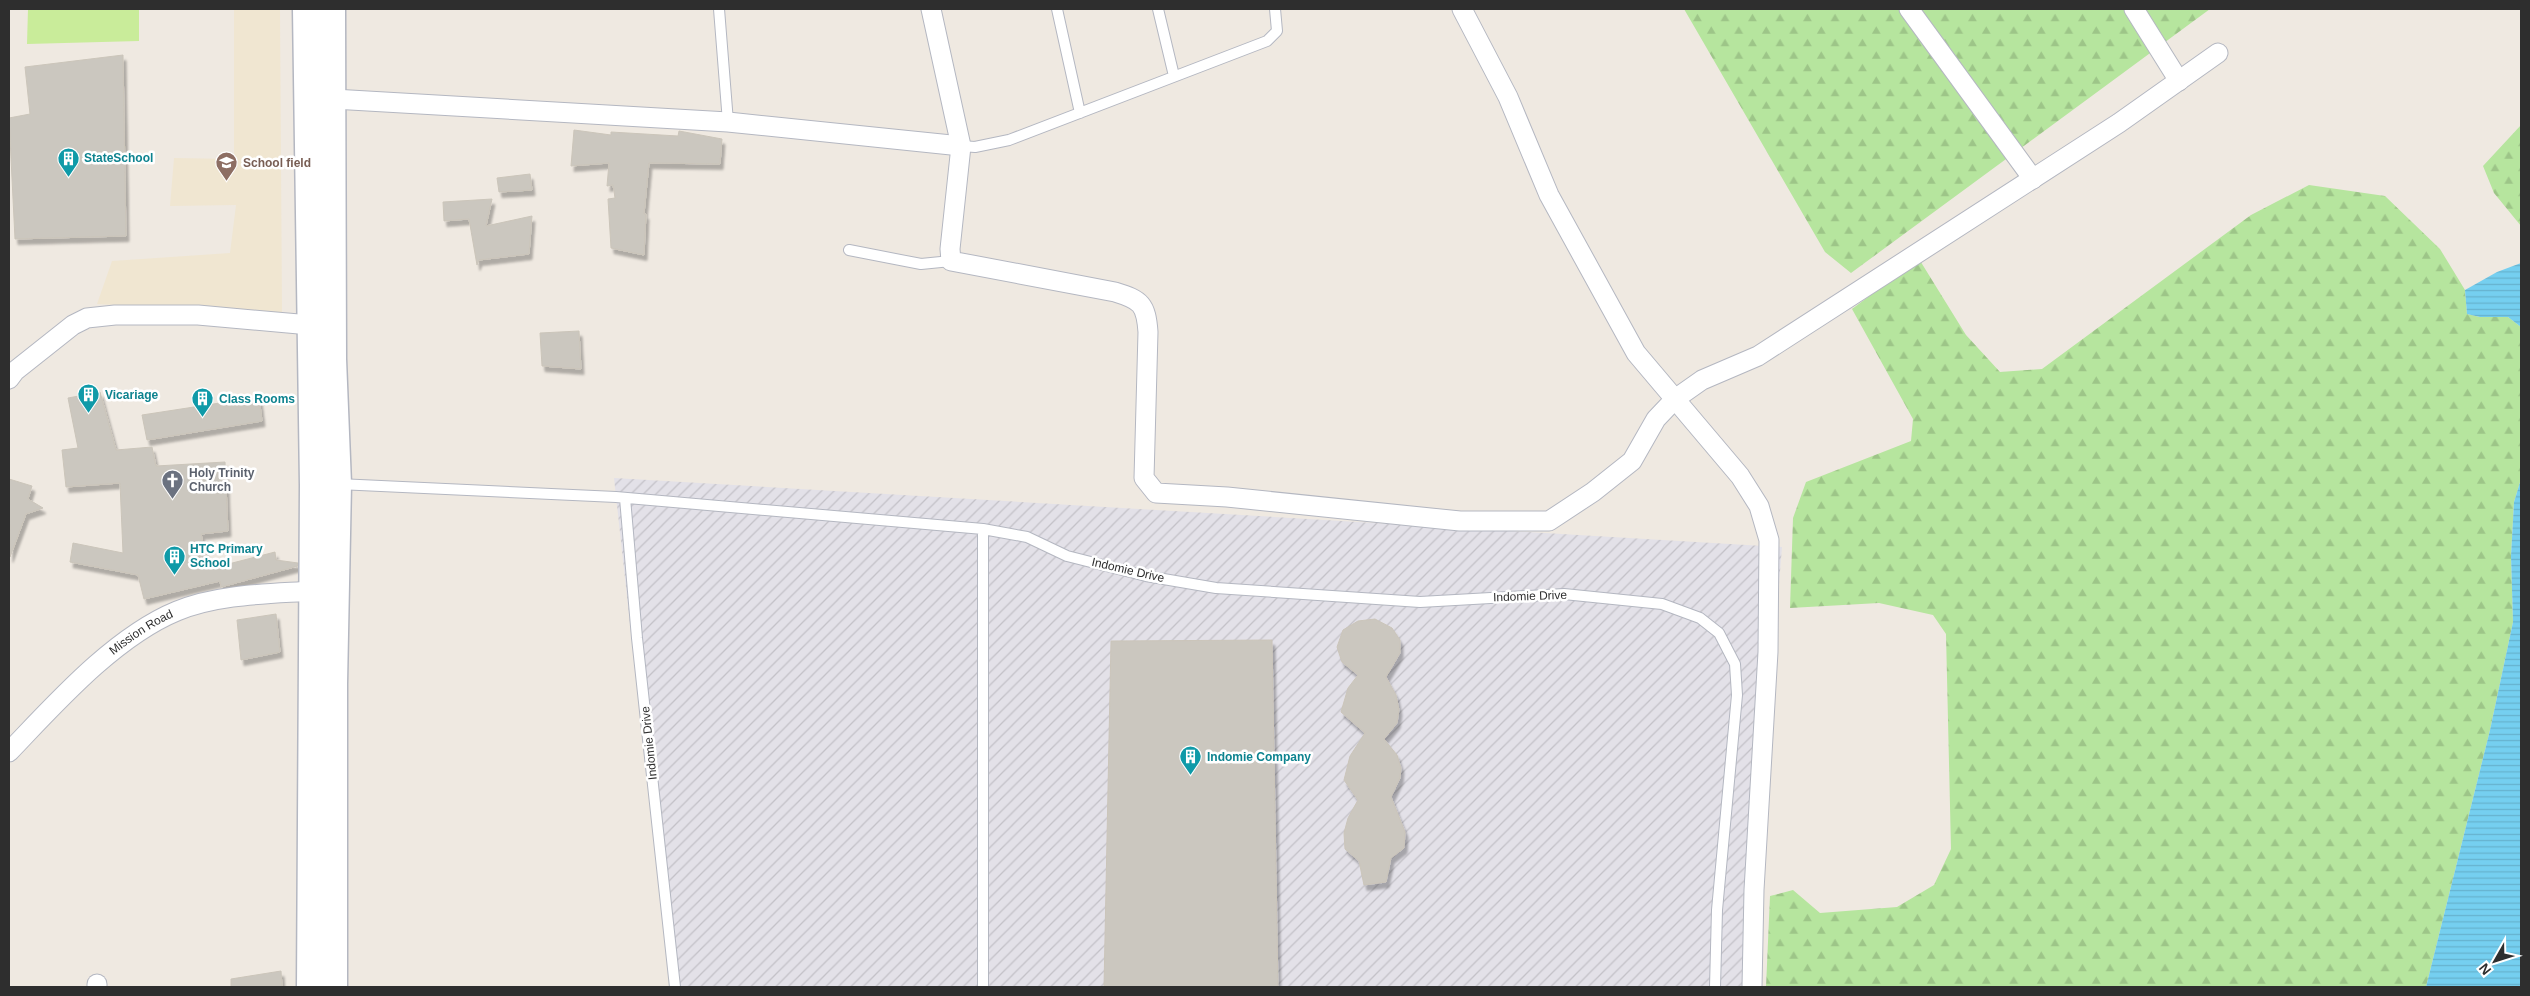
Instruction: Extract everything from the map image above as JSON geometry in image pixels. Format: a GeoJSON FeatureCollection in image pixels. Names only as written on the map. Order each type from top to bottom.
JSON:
{"type":"FeatureCollection","features":[{"type":"Feature","properties":{"kind":"main road"},"geometry":{"type":"LineString","coordinates":[[306,9],[310,325],[325,485],[334,684],[334,987]]}},
{"type":"Feature","properties":{"kind":"main road"},"geometry":{"type":"LineString","coordinates":[[310,987],[312,591],[325,485],[333,359],[332,9]]}},
{"type":"Feature","properties":{"kind":"street"},"geometry":{"type":"LineString","coordinates":[[931,9],[961,146],[950,249],[952,261],[1115,292],[1138,300],[1147,315],[1148,332],[1144,478],[1156,493],[1227,497],[1460,521],[1549,521],[1593,492],[1632,461],[1656,419],[1675,399],[1702,380],[1758,356],[2034,179],[2119,123],[2218,53]]}},
{"type":"Feature","properties":{"kind":"street"},"geometry":{"type":"LineString","coordinates":[[1462,9],[1508,97],[1550,195],[1636,353],[1745,484],[1759,506],[1769,540],[1768,652],[1754,890],[1752,987]]}},
{"type":"Feature","properties":{"kind":"street"},"geometry":{"type":"LineString","coordinates":[[1909,9],[2034,179]]}},
{"type":"Feature","properties":{"kind":"street"},"geometry":{"type":"LineString","coordinates":[[2134,9],[2179,80]]}},
{"type":"Feature","properties":{"kind":"street"},"geometry":{"type":"LineString","coordinates":[[333,99],[728,122],[961,146]]}},
{"type":"Feature","properties":{"kind":"street"},"geometry":{"type":"LineString","coordinates":[[9,379],[15,371],[73,325],[87,318],[115,315],[198,315],[310,325]]}},
{"type":"Feature","properties":{"kind":"street","name":"Mission Road"},"geometry":{"type":"LineString","coordinates":[[9,752],[78,681],[157,621],[178,610],[217,600],[264,594],[312,591]]}},
{"type":"Feature","properties":{"kind":"lane"},"geometry":{"type":"LineString","coordinates":[[719,9],[728,122]]}},
{"type":"Feature","properties":{"kind":"lane"},"geometry":{"type":"LineString","coordinates":[[1057,9],[1080,113]]}},
{"type":"Feature","properties":{"kind":"lane"},"geometry":{"type":"LineString","coordinates":[[1158,9],[1174,76]]}},
{"type":"Feature","properties":{"kind":"lane"},"geometry":{"type":"LineString","coordinates":[[961,146],[975,147],[1009,140],[1267,41],[1277,31],[1275,9]]}},
{"type":"Feature","properties":{"kind":"lane"},"geometry":{"type":"LineString","coordinates":[[849,250],[921,264],[952,261]]}},
{"type":"Feature","properties":{"kind":"lane","name":"Indomie Drive"},"geometry":{"type":"LineString","coordinates":[[325,485],[625,498],[983,529],[1027,537],[1067,556],[1146,576],[1216,588],[1420,602],[1564,594],[1662,604],[1700,618],[1719,634],[1728,647],[1735,664],[1737,695],[1717,910],[1714,987]]}},
{"type":"Feature","properties":{"kind":"lane","name":"Indomie Drive"},"geometry":{"type":"LineString","coordinates":[[625,498],[637,638],[675,987]]}},
{"type":"Feature","properties":{"kind":"lane"},"geometry":{"type":"LineString","coordinates":[[983,529],[983,987]]}},
{"type":"Feature","properties":{"kind":"shaded area","name":"School field"},"geometry":{"type":"Polygon","coordinates":[[[234,9],[280,9],[282,313],[97,304],[112,261],[230,253],[236,205],[170,206],[174,158],[234,159],[234,9]]]}},
{"type":"Feature","properties":{"kind":"shaded area","name":"Indomie Company"},"geometry":{"type":"Polygon","coordinates":[[[614,478],[1782,547],[1746,987],[670,987],[614,478]]]}},
{"type":"Feature","properties":{"kind":"green space"},"geometry":{"type":"Polygon","coordinates":[[[28,9],[139,9],[139,41],[27,44],[28,9]]]}},
{"type":"Feature","properties":{"kind":"green space"},"geometry":{"type":"Polygon","coordinates":[[[1684,9],[2210,9],[1851,273],[1825,252],[1684,9]]]}},
{"type":"Feature","properties":{"kind":"green space"},"geometry":{"type":"Polygon","coordinates":[[[2521,125],[2521,226],[2494,193],[2483,166],[2521,125]]]}},
{"type":"Feature","properties":{"kind":"green space"},"geometry":{"type":"Polygon","coordinates":[[[2309,185],[2385,196],[2440,249],[2465,290],[2467,314],[2480,317],[2508,317],[2521,327],[2521,479],[2514,502],[2511,556],[2513,622],[2490,730],[2426,987],[1766,987],[1770,896],[1793,890],[1820,913],[1897,907],[1934,885],[1951,849],[1946,634],[1933,615],[1879,603],[1790,608],[1793,518],[1806,482],[1911,441],[1913,419],[1852,309],[1919,259],[1966,335],[2000,372],[2042,369],[2251,215],[2309,185]]]}},
{"type":"Feature","properties":{"kind":"water"},"geometry":{"type":"Polygon","coordinates":[[[2521,263],[2521,327],[2508,317],[2480,317],[2467,314],[2465,290],[2497,272],[2521,263]]]}},
{"type":"Feature","properties":{"kind":"water"},"geometry":{"type":"Polygon","coordinates":[[[2521,479],[2521,987],[2426,987],[2490,730],[2513,622],[2511,556],[2514,502],[2521,479]]]}},
{"type":"Feature","properties":{"kind":"building","name":"StateSchool"},"geometry":{"type":"Polygon","coordinates":[[[123,55],[126,236],[15,239],[9,118],[30,114],[25,67],[123,55]]]}},
{"type":"Feature","properties":{"kind":"building"},"geometry":{"type":"Polygon","coordinates":[[[574,130],[611,135],[611,132],[678,136],[679,131],[722,139],[720,164],[649,163],[644,214],[646,214],[644,255],[611,248],[608,199],[615,198],[613,185],[607,186],[609,163],[571,166],[574,130]]]}},
{"type":"Feature","properties":{"kind":"building"},"geometry":{"type":"Polygon","coordinates":[[[530,174],[532,190],[499,192],[497,178],[530,174]]]}},
{"type":"Feature","properties":{"kind":"building"},"geometry":{"type":"Polygon","coordinates":[[[492,199],[486,226],[532,216],[529,254],[479,260],[477,265],[469,219],[444,221],[443,202],[492,199]]]}},
{"type":"Feature","properties":{"kind":"building"},"geometry":{"type":"Polygon","coordinates":[[[579,331],[581,369],[542,366],[540,333],[579,331]]]}},
{"type":"Feature","properties":{"kind":"building"},"geometry":{"type":"Polygon","coordinates":[[[100,392],[116,450],[152,447],[156,466],[225,462],[228,531],[201,534],[209,569],[275,552],[276,560],[298,563],[298,566],[221,587],[220,581],[144,599],[138,575],[70,562],[73,543],[123,553],[120,483],[66,487],[62,450],[78,448],[68,398],[100,392]]]}},
{"type":"Feature","properties":{"kind":"building","name":"Class Rooms"},"geometry":{"type":"Polygon","coordinates":[[[259,397],[262,421],[147,440],[142,415],[259,397]]]}},
{"type":"Feature","properties":{"kind":"building"},"geometry":{"type":"Polygon","coordinates":[[[9,479],[32,486],[28,499],[43,508],[26,514],[10,557],[9,479]]]}},
{"type":"Feature","properties":{"kind":"building"},"geometry":{"type":"Polygon","coordinates":[[[276,614],[280,652],[241,660],[237,620],[276,614]]]}},
{"type":"Feature","properties":{"kind":"building"},"geometry":{"type":"Polygon","coordinates":[[[1375,619],[1392,628],[1400,640],[1400,653],[1386,677],[1396,695],[1399,710],[1397,723],[1384,739],[1397,755],[1401,768],[1400,778],[1391,797],[1405,832],[1404,848],[1391,858],[1386,882],[1364,885],[1359,861],[1345,849],[1344,833],[1348,818],[1358,800],[1344,780],[1350,756],[1365,733],[1341,712],[1348,688],[1358,675],[1342,662],[1337,647],[1343,630],[1358,621],[1375,619]]]}},
{"type":"Feature","properties":{"kind":"building","name":"Indomie Company"},"geometry":{"type":"Polygon","coordinates":[[[1272,640],[1278,987],[1104,987],[1111,641],[1272,640]]]}},
{"type":"Feature","properties":{"kind":"building"},"geometry":{"type":"Polygon","coordinates":[[[281,971],[282,987],[231,987],[231,979],[281,971]]]}},
{"type":"Feature","properties":{"kind":"place","name":"StateSchool"},"geometry":{"type":"Point","coordinates":[68,177]}},
{"type":"Feature","properties":{"kind":"place","name":"School field"},"geometry":{"type":"Point","coordinates":[227,182]}},
{"type":"Feature","properties":{"kind":"place","name":"Vicariage"},"geometry":{"type":"Point","coordinates":[89,414]}},
{"type":"Feature","properties":{"kind":"place","name":"Class Rooms"},"geometry":{"type":"Point","coordinates":[203,418]}},
{"type":"Feature","properties":{"kind":"place","name":"Holy Trinity Church"},"geometry":{"type":"Point","coordinates":[173,499]}},
{"type":"Feature","properties":{"kind":"place","name":"HTC Primary School"},"geometry":{"type":"Point","coordinates":[174,575]}},
{"type":"Feature","properties":{"kind":"place","name":"Indomie Company"},"geometry":{"type":"Point","coordinates":[1191,776]}}]}
